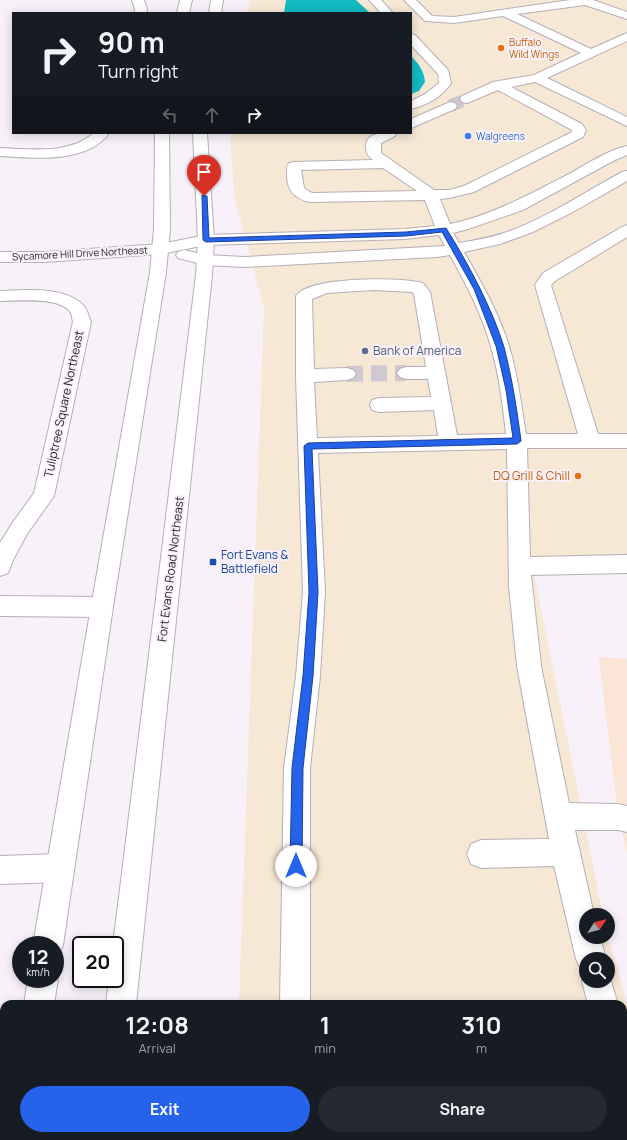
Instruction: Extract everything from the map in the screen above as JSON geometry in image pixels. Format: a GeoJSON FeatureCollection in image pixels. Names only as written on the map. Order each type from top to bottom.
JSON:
{"type":"FeatureCollection","features":[{"type":"Feature","properties":{"kind":"main road"},"geometry":{"type":"LineString","coordinates":[[138,0],[141,9],[140,12]]}},
{"type":"Feature","properties":{"kind":"main road"},"geometry":{"type":"LineString","coordinates":[[183,12],[186,0]]}},
{"type":"Feature","properties":{"kind":"main road"},"geometry":{"type":"LineString","coordinates":[[215,12],[217,0]]}},
{"type":"Feature","properties":{"kind":"main road"},"geometry":{"type":"LineString","coordinates":[[375,0],[386,12]]}},
{"type":"Feature","properties":{"kind":"main road"},"geometry":{"type":"LineString","coordinates":[[410,0],[429,19],[454,20],[584,1],[627,16]]}},
{"type":"Feature","properties":{"kind":"main road"},"geometry":{"type":"LineString","coordinates":[[505,12],[592,54]]}},
{"type":"Feature","properties":{"kind":"main road"},"geometry":{"type":"LineString","coordinates":[[467,99],[498,85],[537,78],[627,37]]}},
{"type":"Feature","properties":{"kind":"main road"},"geometry":{"type":"LineString","coordinates":[[412,39],[444,73],[445,83],[439,91],[428,99],[412,105]]}},
{"type":"Feature","properties":{"kind":"main road"},"geometry":{"type":"LineString","coordinates":[[537,78],[627,122]]}},
{"type":"Feature","properties":{"kind":"main road"},"geometry":{"type":"LineString","coordinates":[[386,164],[294,166],[296,190],[300,195],[310,198],[449,194],[469,189],[578,134],[579,130],[577,127],[498,85]]}},
{"type":"Feature","properties":{"kind":"main road"},"geometry":{"type":"LineString","coordinates":[[412,124],[450,106]]}},
{"type":"Feature","properties":{"kind":"main road"},"geometry":{"type":"LineString","coordinates":[[0,152],[55,153],[69,151],[83,147],[101,134]]}},
{"type":"Feature","properties":{"kind":"main road"},"geometry":{"type":"LineString","coordinates":[[49,936],[161,250],[162,134]]}},
{"type":"Feature","properties":{"kind":"main road","name":"Fort Evans Road Northeast"},"geometry":{"type":"LineString","coordinates":[[121,1000],[206,250],[200,134]]}},
{"type":"Feature","properties":{"kind":"main road"},"geometry":{"type":"LineString","coordinates":[[388,134],[375,140],[373,144],[374,154],[431,195],[444,230],[477,289],[500,346],[510,390],[517,441],[520,587],[528,666],[573,890],[589,952]]}},
{"type":"Feature","properties":{"kind":"main road"},"geometry":{"type":"LineString","coordinates":[[206,250],[406,234],[444,230],[469,225],[518,207],[608,158],[627,150]]}},
{"type":"Feature","properties":{"kind":"main road"},"geometry":{"type":"LineString","coordinates":[[206,250],[253,262],[437,252],[455,249],[496,240],[527,230],[627,175]]}},
{"type":"Feature","properties":{"kind":"main road"},"geometry":{"type":"LineString","coordinates":[[590,441],[542,284],[549,277],[627,230]]}},
{"type":"Feature","properties":{"kind":"main road","name":"Sycamore Hill Drive Northeast"},"geometry":{"type":"LineString","coordinates":[[0,257],[44,257],[161,250],[206,250]]}},
{"type":"Feature","properties":{"kind":"main road"},"geometry":{"type":"LineString","coordinates":[[295,1000],[297,768],[308,676],[314,592],[305,376],[304,296],[311,291],[322,288],[354,286],[417,287],[422,292],[449,443]]}},
{"type":"Feature","properties":{"kind":"main road","name":"Tuliptree Square Northeast"},"geometry":{"type":"LineString","coordinates":[[0,296],[54,297],[67,302],[78,310],[82,322],[44,496],[20,528],[4,556],[0,567]]}},
{"type":"Feature","properties":{"kind":"main road"},"geometry":{"type":"LineString","coordinates":[[406,373],[436,372]]}},
{"type":"Feature","properties":{"kind":"main road"},"geometry":{"type":"LineString","coordinates":[[305,376],[347,374]]}},
{"type":"Feature","properties":{"kind":"main road"},"geometry":{"type":"LineString","coordinates":[[379,405],[441,403]]}},
{"type":"Feature","properties":{"kind":"main road"},"geometry":{"type":"LineString","coordinates":[[308,446],[627,440]]}},
{"type":"Feature","properties":{"kind":"main road"},"geometry":{"type":"LineString","coordinates":[[520,566],[627,564]]}},
{"type":"Feature","properties":{"kind":"main road"},"geometry":{"type":"LineString","coordinates":[[0,606],[102,607]]}},
{"type":"Feature","properties":{"kind":"main road"},"geometry":{"type":"LineString","coordinates":[[558,816],[618,816],[627,819]]}},
{"type":"Feature","properties":{"kind":"main road"},"geometry":{"type":"LineString","coordinates":[[481,854],[566,852]]}},
{"type":"Feature","properties":{"kind":"main road"},"geometry":{"type":"LineString","coordinates":[[0,870],[60,868]]}},
{"type":"Feature","properties":{"kind":"main road"},"geometry":{"type":"LineString","coordinates":[[40,1000],[42,988]]}},
{"type":"Feature","properties":{"kind":"main road"},"geometry":{"type":"LineString","coordinates":[[599,988],[602,1000]]}},
{"type":"Feature","properties":{"kind":"shaded area"},"geometry":{"type":"Polygon","coordinates":[[[250,0],[627,0],[627,569],[534,574],[602,908],[579,908],[579,944],[610,944],[613,952],[579,952],[579,988],[615,988],[615,961],[626,1000],[239,1000],[264,309],[234,195],[230,134],[412,134],[412,12],[247,12],[250,0]]]}},
{"type":"Feature","properties":{"kind":"shaded area"},"geometry":{"type":"Polygon","coordinates":[[[599,657],[627,659],[627,853],[618,816],[599,657]]]}},
{"type":"Feature","properties":{"kind":"water"},"geometry":{"type":"Polygon","coordinates":[[[286,0],[356,0],[369,12],[284,12],[286,0]]]}},
{"type":"Feature","properties":{"kind":"water"},"geometry":{"type":"Polygon","coordinates":[[[412,57],[424,74],[425,82],[419,91],[412,94],[412,57]]]}},
{"type":"Feature","properties":{"kind":"tunnel"},"geometry":{"type":"LineString","coordinates":[[450,106],[467,99]]}},
{"type":"Feature","properties":{"kind":"tunnel"},"geometry":{"type":"LineString","coordinates":[[347,374],[406,373]]}},
{"type":"Feature","properties":{"kind":"place","name":"Buffalo Wild Wings"},"geometry":{"type":"Point","coordinates":[501,48]}},
{"type":"Feature","properties":{"kind":"place","name":"Walgreens"},"geometry":{"type":"Point","coordinates":[468,136]}},
{"type":"Feature","properties":{"kind":"place","name":"Bank of America"},"geometry":{"type":"Point","coordinates":[365,351]}},
{"type":"Feature","properties":{"kind":"place","name":"DQ Grill & Chill"},"geometry":{"type":"Point","coordinates":[578,476]}},
{"type":"Feature","properties":{"kind":"place","name":"Fort Evans & Battlefield"},"geometry":{"type":"Point","coordinates":[213,562]}},
{"type":"Feature","properties":{"kind":"route"},"geometry":{"type":"LineString","coordinates":[[204,196],[206,240],[406,234],[444,230],[477,289],[500,346],[510,390],[517,441],[308,446],[314,592],[308,676],[297,768],[296,866]]}}]}
